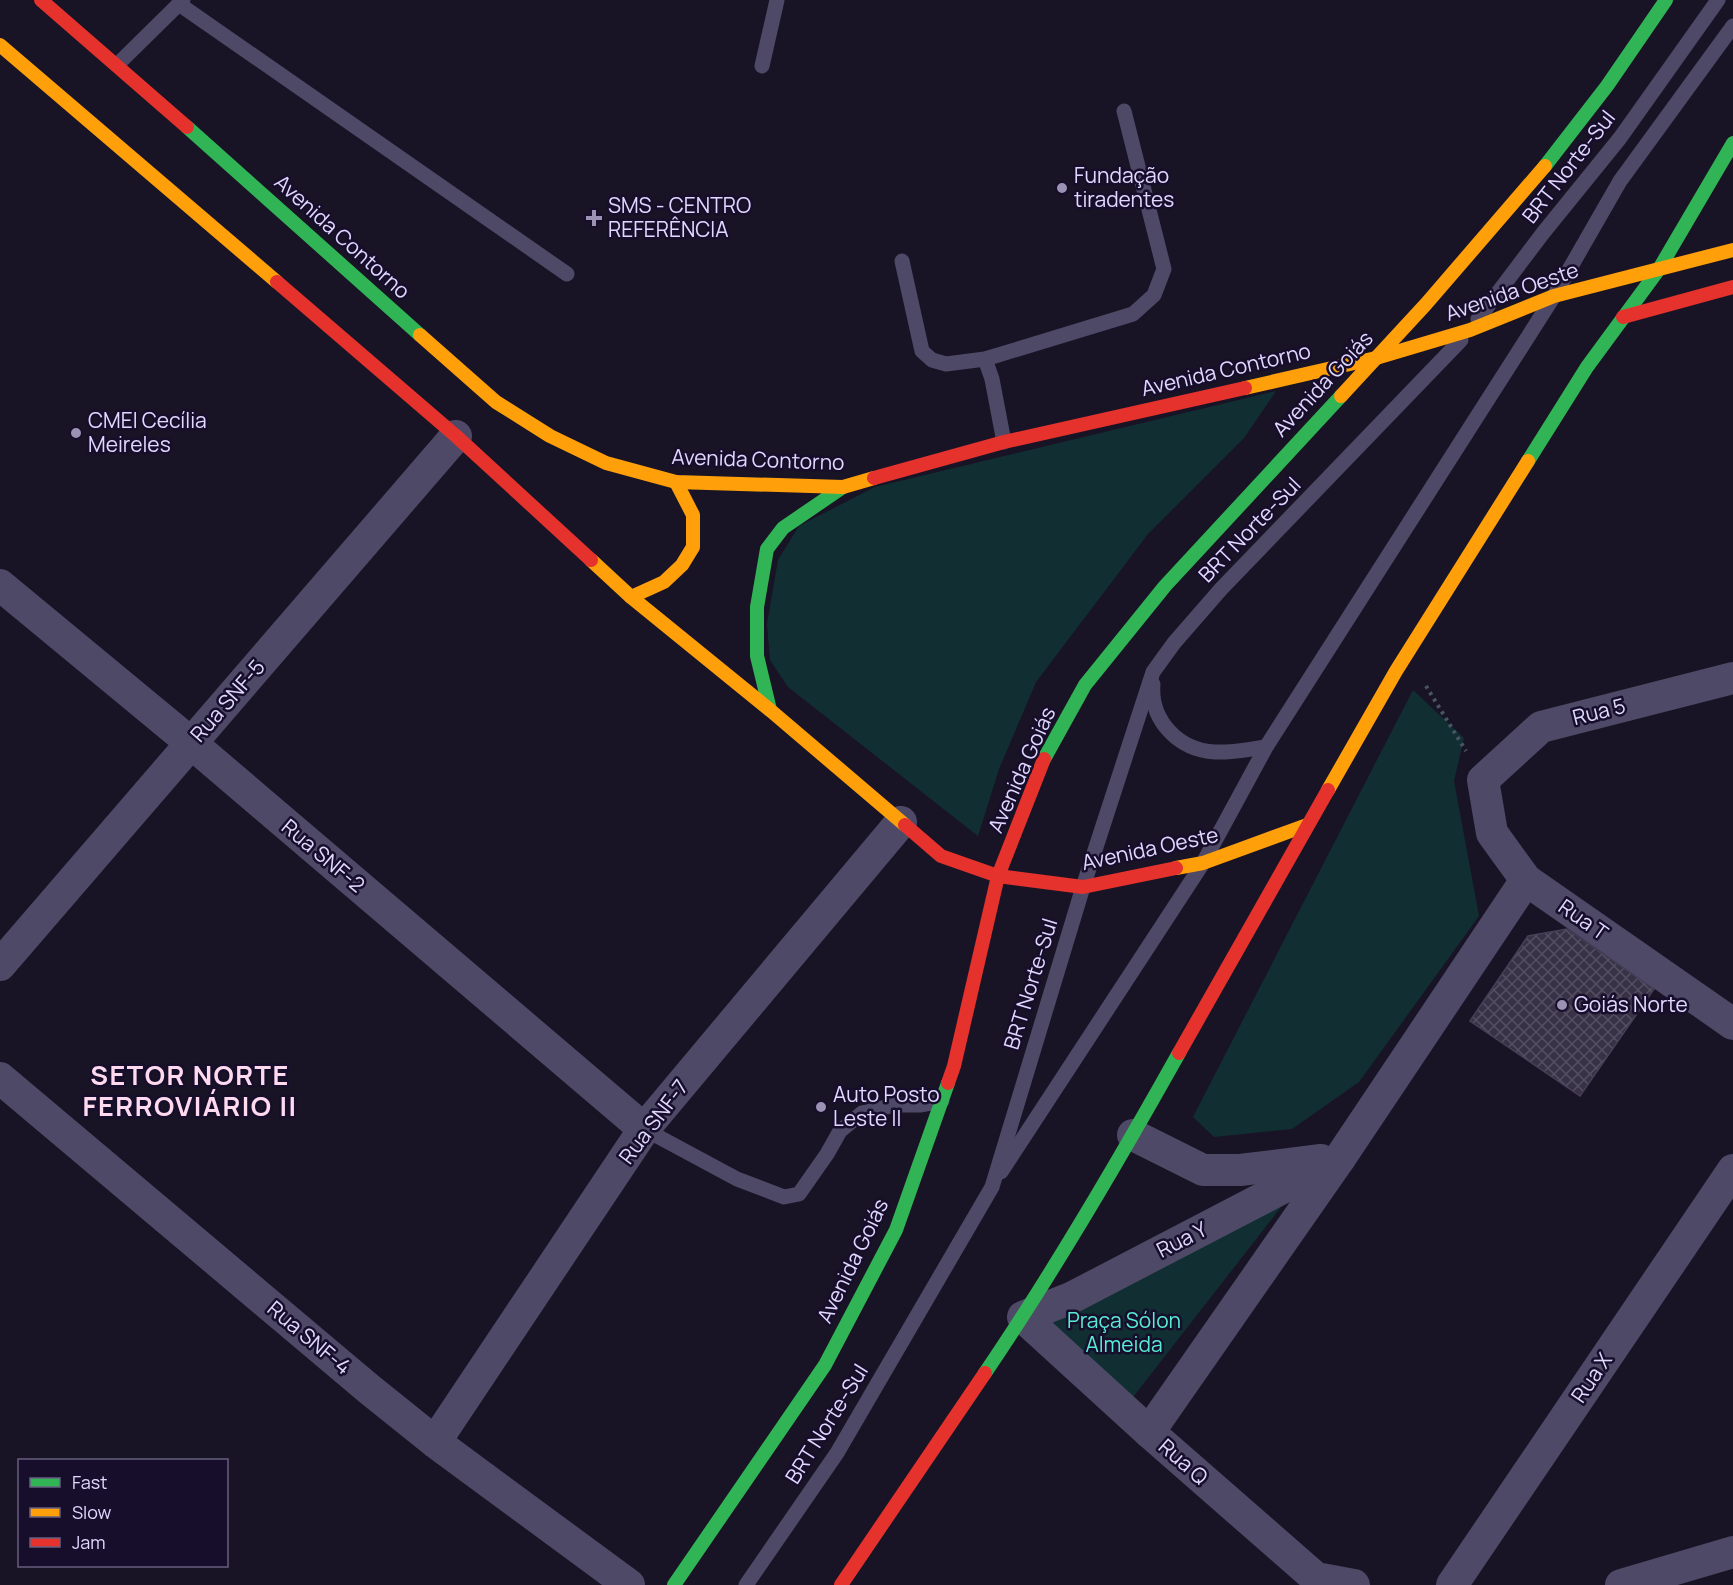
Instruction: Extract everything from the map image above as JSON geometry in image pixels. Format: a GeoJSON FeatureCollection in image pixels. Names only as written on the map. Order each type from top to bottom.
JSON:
{"type":"FeatureCollection","features":[{"type":"Feature","properties":{"kind":"main road","name":"Avenida Contorno"},"geometry":{"type":"LineString","coordinates":[[41,0],[496,402],[550,436],[606,463],[676,482],[843,487],[1004,442],[1376,358]]}},
{"type":"Feature","properties":{"kind":"main road","name":"Avenida Goiás"},"geometry":{"type":"LineString","coordinates":[[674,1585],[825,1365],[896,1230],[954,1066],[998,876],[1046,755],[1085,685],[1165,586],[1376,358],[1527,189],[1607,86],[1666,0]]}},
{"type":"Feature","properties":{"kind":"main road"},"geometry":{"type":"LineString","coordinates":[[0,45],[456,436],[631,597],[770,710],[941,856],[998,876]]}},
{"type":"Feature","properties":{"kind":"main road"},"geometry":{"type":"LineString","coordinates":[[1731,147],[1733,166]]}},
{"type":"Feature","properties":{"kind":"main road"},"geometry":{"type":"LineString","coordinates":[[841,1585],[1023,1317],[1133,1135],[1307,825],[1407,655],[1587,367],[1659,269],[1731,147]]}},
{"type":"Feature","properties":{"kind":"main road","name":"Avenida Oeste"},"geometry":{"type":"LineString","coordinates":[[1376,358],[1470,330],[1554,296],[1733,250]]}},
{"type":"Feature","properties":{"kind":"main road"},"geometry":{"type":"LineString","coordinates":[[1623,317],[1733,287]]}},
{"type":"Feature","properties":{"kind":"main road"},"geometry":{"type":"LineString","coordinates":[[631,597],[664,582],[682,565],[693,547],[693,515],[676,482]]}},
{"type":"Feature","properties":{"kind":"main road"},"geometry":{"type":"LineString","coordinates":[[770,710],[757,656],[757,607],[767,549],[783,528],[843,487]]}},
{"type":"Feature","properties":{"kind":"main road","name":"Avenida Oeste"},"geometry":{"type":"LineString","coordinates":[[998,876],[1083,887],[1203,863],[1307,825]]}},
{"type":"Feature","properties":{"kind":"street","name":"Rua SNF-5"},"geometry":{"type":"LineString","coordinates":[[0,965],[456,436]]}},
{"type":"Feature","properties":{"kind":"street","name":"Rua SNF-2"},"geometry":{"type":"LineString","coordinates":[[0,585],[644,1129]]}},
{"type":"Feature","properties":{"kind":"street","name":"Rua 5"},"geometry":{"type":"LineString","coordinates":[[1483,780],[1541,727],[1733,678]]}},
{"type":"Feature","properties":{"kind":"street","name":"Rua T"},"geometry":{"type":"LineString","coordinates":[[1483,780],[1492,833],[1526,880],[1733,1024]]}},
{"type":"Feature","properties":{"kind":"street","name":"Rua SNF-7"},"geometry":{"type":"LineString","coordinates":[[435,1442],[644,1129],[902,822]]}},
{"type":"Feature","properties":{"kind":"street","name":"Rua Y"},"geometry":{"type":"LineString","coordinates":[[1149,1432],[1340,1158],[1526,880]]}},
{"type":"Feature","properties":{"kind":"street","name":"Rua SNF-4"},"geometry":{"type":"LineString","coordinates":[[0,1078],[435,1442],[629,1585]]}},
{"type":"Feature","properties":{"kind":"street"},"geometry":{"type":"LineString","coordinates":[[1133,1135],[1203,1170],[1240,1170],[1340,1158]]}},
{"type":"Feature","properties":{"kind":"street","name":"Rua Y"},"geometry":{"type":"LineString","coordinates":[[1023,1317],[1071,1298],[1340,1158]]}},
{"type":"Feature","properties":{"kind":"street","name":"Rua X"},"geometry":{"type":"LineString","coordinates":[[1452,1585],[1733,1170]]}},
{"type":"Feature","properties":{"kind":"street","name":"Rua Q"},"geometry":{"type":"LineString","coordinates":[[1023,1317],[1149,1432],[1316,1578],[1354,1585]]}},
{"type":"Feature","properties":{"kind":"street"},"geometry":{"type":"LineString","coordinates":[[1621,1585],[1733,1552]]}},
{"type":"Feature","properties":{"kind":"lane"},"geometry":{"type":"LineString","coordinates":[[762,66],[777,0]]}},
{"type":"Feature","properties":{"kind":"lane","name":"BRT Norte-Sul"},"geometry":{"type":"LineString","coordinates":[[992,1187],[1083,887],[1153,672],[1174,643],[1221,589],[1470,330],[1543,233],[1620,138],[1718,0]]}},
{"type":"Feature","properties":{"kind":"lane"},"geometry":{"type":"LineString","coordinates":[[117,65],[181,2],[567,274]]}},
{"type":"Feature","properties":{"kind":"lane"},"geometry":{"type":"LineString","coordinates":[[746,1585],[837,1453],[992,1187],[1203,863],[1266,747],[1554,296],[1620,181],[1733,26]]}},
{"type":"Feature","properties":{"kind":"lane"},"geometry":{"type":"LineString","coordinates":[[902,261],[922,351],[933,360],[946,364],[985,359],[1133,314],[1154,295],[1164,269],[1124,111]]}},
{"type":"Feature","properties":{"kind":"lane"},"geometry":{"type":"LineString","coordinates":[[985,359],[992,379],[1004,442]]}},
{"type":"Feature","properties":{"kind":"lane"},"geometry":{"type":"LineString","coordinates":[[1153,672],[1152,696],[1157,714],[1169,731],[1190,748],[1215,752],[1266,747]]}},
{"type":"Feature","properties":{"kind":"lane"},"geometry":{"type":"LineString","coordinates":[[644,1129],[737,1179],[784,1197],[799,1194],[840,1131],[862,1113],[894,1105],[920,1105],[942,1101]]}},
{"type":"Feature","properties":{"kind":"path"},"geometry":{"type":"LineString","coordinates":[[1407,655],[1483,780]]}},
{"type":"Feature","properties":{"kind":"green space"},"geometry":{"type":"Polygon","coordinates":[[[1276,391],[1244,438],[1148,534],[1036,682],[999,769],[978,836],[788,687],[770,660],[767,624],[778,560],[799,526],[875,487],[1276,391]]]}},
{"type":"Feature","properties":{"kind":"green space"},"geometry":{"type":"Polygon","coordinates":[[[1413,690],[1464,738],[1454,781],[1479,916],[1359,1082],[1292,1129],[1214,1137],[1193,1117],[1413,690]]]}},
{"type":"Feature","properties":{"kind":"green space","name":"Praça Sólon Almeida"},"geometry":{"type":"Polygon","coordinates":[[[1292,1193],[1130,1401],[1045,1325],[1292,1193]]]}},
{"type":"Feature","properties":{"kind":"building","name":"Goiás Norte"},"geometry":{"type":"Polygon","coordinates":[[[1567,929],[1654,989],[1580,1096],[1470,1021],[1528,936],[1567,929]]]}},
{"type":"Feature","properties":{"kind":"traffic: fast"},"geometry":{"type":"LineString","coordinates":[[1545,166],[1607,86],[1666,0]]}},
{"type":"Feature","properties":{"kind":"traffic: fast"},"geometry":{"type":"LineString","coordinates":[[187,127],[420,335]]}},
{"type":"Feature","properties":{"kind":"traffic: fast"},"geometry":{"type":"LineString","coordinates":[[1528,461],[1587,367],[1659,269],[1733,143]]}},
{"type":"Feature","properties":{"kind":"traffic: fast"},"geometry":{"type":"LineString","coordinates":[[1044,759],[1085,685],[1165,586],[1341,396]]}},
{"type":"Feature","properties":{"kind":"traffic: fast"},"geometry":{"type":"LineString","coordinates":[[770,710],[757,656],[757,607],[767,549],[783,528],[843,487]]}},
{"type":"Feature","properties":{"kind":"traffic: fast"},"geometry":{"type":"LineString","coordinates":[[985,1373],[1085,1215],[1179,1053]]}},
{"type":"Feature","properties":{"kind":"traffic: fast"},"geometry":{"type":"LineString","coordinates":[[674,1585],[825,1365],[896,1230],[948,1083]]}},
{"type":"Feature","properties":{"kind":"traffic: slow"},"geometry":{"type":"LineString","coordinates":[[0,45],[277,282]]}},
{"type":"Feature","properties":{"kind":"traffic: slow"},"geometry":{"type":"LineString","coordinates":[[1341,396],[1426,304],[1545,166]]}},
{"type":"Feature","properties":{"kind":"traffic: slow"},"geometry":{"type":"LineString","coordinates":[[1376,358],[1470,330],[1554,296],[1733,250]]}},
{"type":"Feature","properties":{"kind":"traffic: slow"},"geometry":{"type":"LineString","coordinates":[[420,335],[496,402],[550,436],[606,463],[676,482],[843,487],[874,478]]}},
{"type":"Feature","properties":{"kind":"traffic: slow"},"geometry":{"type":"LineString","coordinates":[[1245,388],[1376,358]]}},
{"type":"Feature","properties":{"kind":"traffic: slow"},"geometry":{"type":"LineString","coordinates":[[1328,790],[1396,671],[1528,461]]}},
{"type":"Feature","properties":{"kind":"traffic: slow"},"geometry":{"type":"LineString","coordinates":[[631,597],[664,582],[682,565],[693,547],[693,515],[676,482]]}},
{"type":"Feature","properties":{"kind":"traffic: slow"},"geometry":{"type":"LineString","coordinates":[[591,560],[631,597],[770,710],[905,825]]}},
{"type":"Feature","properties":{"kind":"traffic: slow"},"geometry":{"type":"LineString","coordinates":[[1176,868],[1203,863],[1307,825]]}},
{"type":"Feature","properties":{"kind":"traffic: jam"},"geometry":{"type":"LineString","coordinates":[[41,0],[187,127]]}},
{"type":"Feature","properties":{"kind":"traffic: jam"},"geometry":{"type":"LineString","coordinates":[[277,282],[456,436],[591,560]]}},
{"type":"Feature","properties":{"kind":"traffic: jam"},"geometry":{"type":"LineString","coordinates":[[1623,317],[1733,287]]}},
{"type":"Feature","properties":{"kind":"traffic: jam"},"geometry":{"type":"LineString","coordinates":[[874,478],[1004,442],[1245,388]]}},
{"type":"Feature","properties":{"kind":"traffic: jam"},"geometry":{"type":"LineString","coordinates":[[948,1083],[954,1066],[998,876],[1044,759]]}},
{"type":"Feature","properties":{"kind":"traffic: jam"},"geometry":{"type":"LineString","coordinates":[[1179,1053],[1328,790]]}},
{"type":"Feature","properties":{"kind":"traffic: jam"},"geometry":{"type":"LineString","coordinates":[[905,825],[941,856],[998,876],[1083,887],[1176,868]]}},
{"type":"Feature","properties":{"kind":"traffic: jam"},"geometry":{"type":"LineString","coordinates":[[841,1585],[985,1373]]}},
{"type":"Feature","properties":{"kind":"place","name":"Fundação tiradentes"},"geometry":{"type":"Point","coordinates":[1062,188]}},
{"type":"Feature","properties":{"kind":"place","name":"SMS - CENTRO REFERÊNCIA"},"geometry":{"type":"Point","coordinates":[594,218]}},
{"type":"Feature","properties":{"kind":"place","name":"CMEI Cecília Meireles"},"geometry":{"type":"Point","coordinates":[76,433]}},
{"type":"Feature","properties":{"kind":"place","name":"Goiás Norte"},"geometry":{"type":"Point","coordinates":[1562,1005]}},
{"type":"Feature","properties":{"kind":"place","name":"Auto Posto Leste II"},"geometry":{"type":"Point","coordinates":[821,1107]}},
{"type":"Feature","properties":{"kind":"district","name":"SETOR NORTE FERROVIÁRIO II"},"geometry":{"type":"Point","coordinates":[190,1092]}}]}
